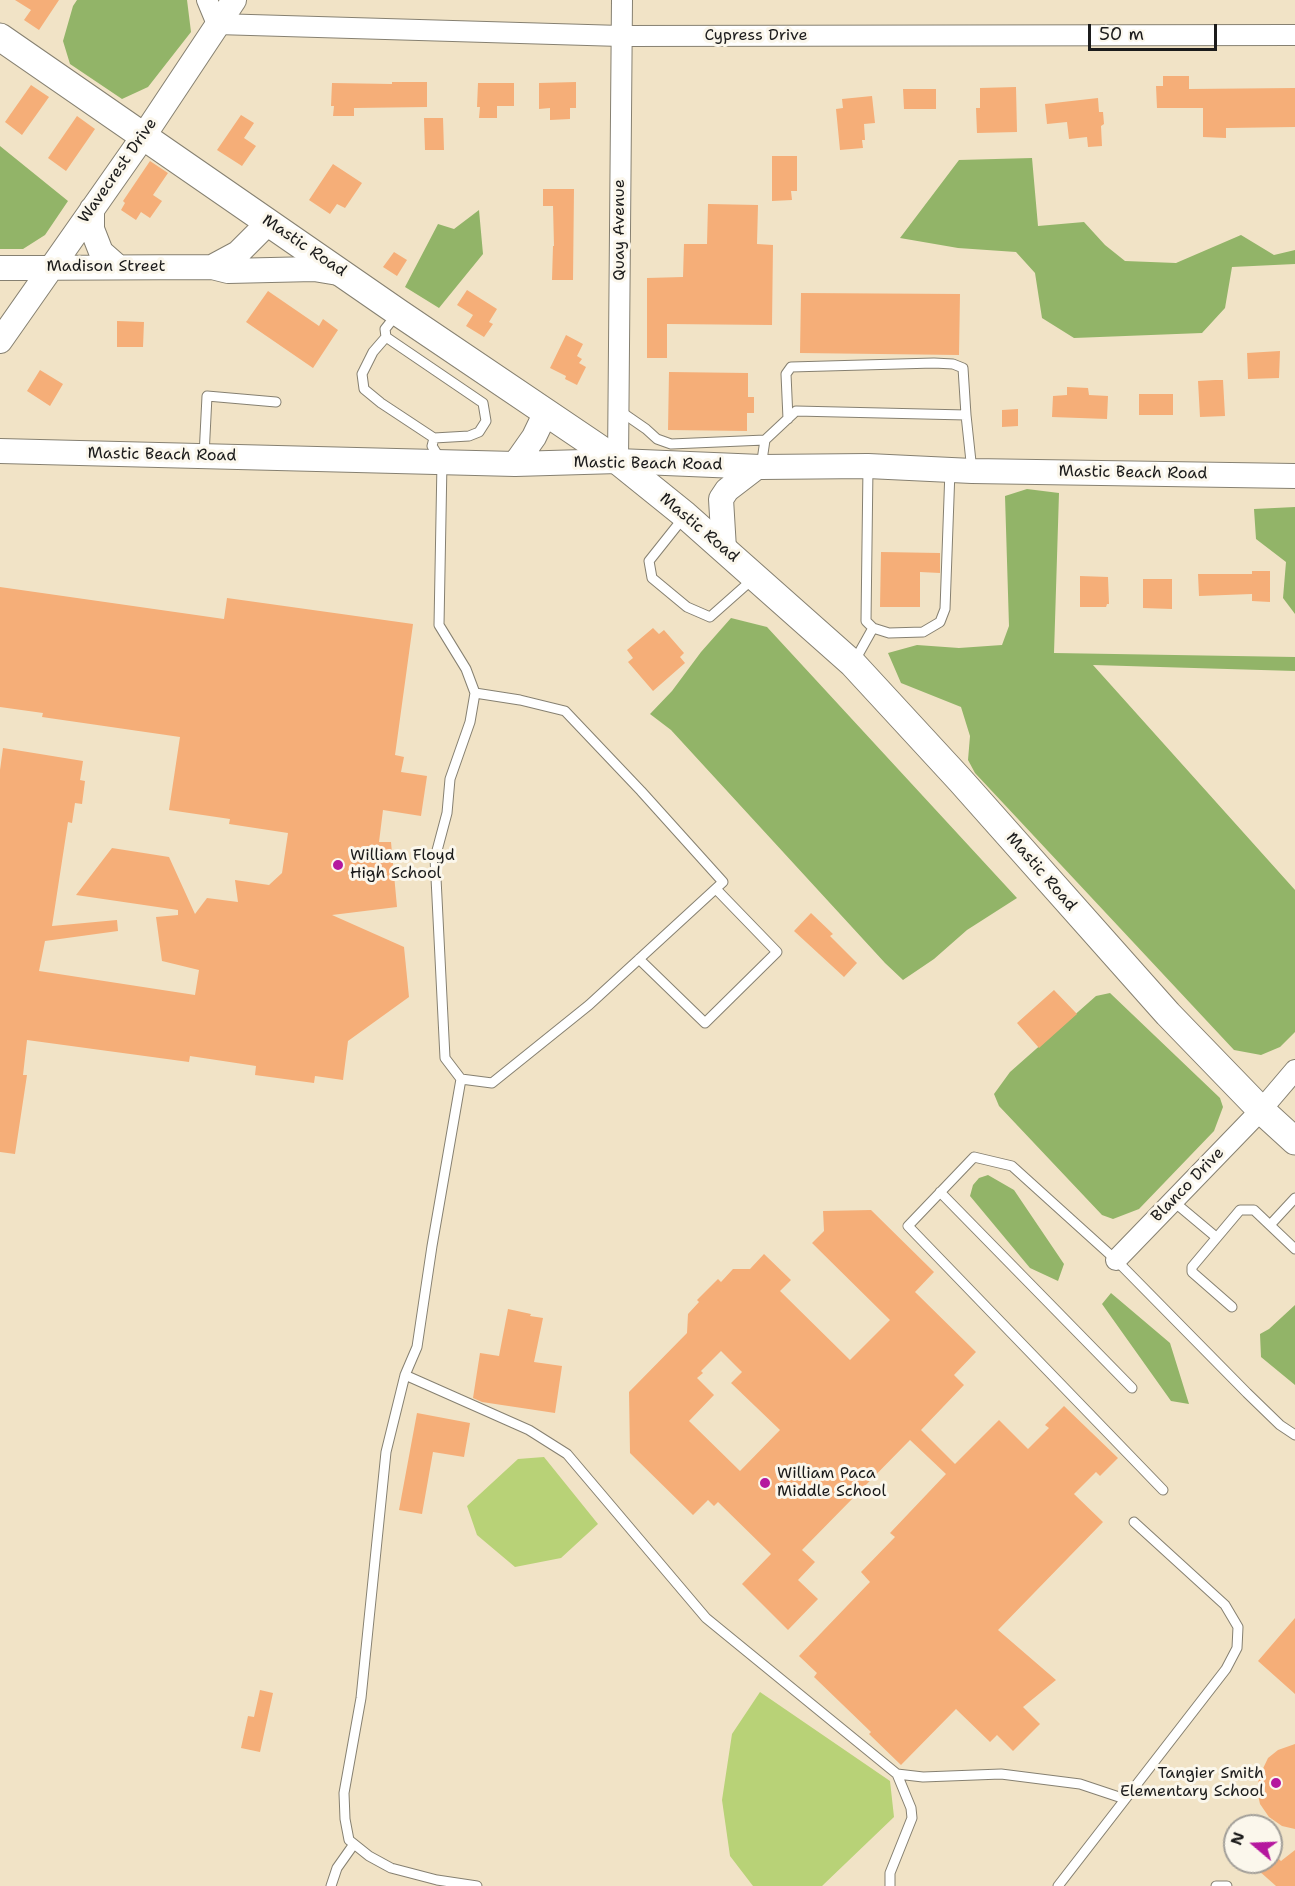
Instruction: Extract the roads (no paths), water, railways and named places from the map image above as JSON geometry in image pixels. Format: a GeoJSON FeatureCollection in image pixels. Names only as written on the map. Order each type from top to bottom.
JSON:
{"type":"FeatureCollection","features":[{"type":"Feature","properties":{"kind":"main road","name":"Mastic Road"},"geometry":{"type":"LineString","coordinates":[[0,37],[399,313],[618,461],[685,515],[853,664],[960,780],[1145,989],[1261,1110],[1295,1141]]}},
{"type":"Feature","properties":{"kind":"street"},"geometry":{"type":"LineString","coordinates":[[207,0],[217,24]]}},
{"type":"Feature","properties":{"kind":"street","name":"Wavecrest Drive"},"geometry":{"type":"LineString","coordinates":[[0,341],[143,136],[234,0]]}},
{"type":"Feature","properties":{"kind":"street","name":"Quay Avenue"},"geometry":{"type":"LineString","coordinates":[[618,461],[622,0]]}},
{"type":"Feature","properties":{"kind":"street","name":"Cypress Drive"},"geometry":{"type":"LineString","coordinates":[[217,24],[621,36],[1295,35]]}},
{"type":"Feature","properties":{"kind":"street"},"geometry":{"type":"LineString","coordinates":[[92,209],[92,229],[101,252],[118,267]]}},
{"type":"Feature","properties":{"kind":"street","name":"Madison Street"},"geometry":{"type":"LineString","coordinates":[[212,267],[238,253],[269,222]]}},
{"type":"Feature","properties":{"kind":"street","name":"Madison Street"},"geometry":{"type":"LineString","coordinates":[[0,268],[212,267],[228,271],[314,269],[344,274]]}},
{"type":"Feature","properties":{"kind":"street"},"geometry":{"type":"LineString","coordinates":[[515,464],[534,437],[546,412]]}},
{"type":"Feature","properties":{"kind":"street","name":"Mastic Beach Road"},"geometry":{"type":"LineString","coordinates":[[0,452],[515,464],[618,461],[759,467],[868,466],[961,470],[1295,476]]}},
{"type":"Feature","properties":{"kind":"street"},"geometry":{"type":"LineString","coordinates":[[724,549],[721,499],[727,490],[759,467]]}},
{"type":"Feature","properties":{"kind":"street","name":"Blanco Drive"},"geometry":{"type":"LineString","coordinates":[[1116,1260],[1261,1110],[1295,1070]]}},
{"type":"Feature","properties":{"kind":"lane"},"geometry":{"type":"LineString","coordinates":[[386,337],[483,403],[486,421],[479,432],[469,436],[434,438],[364,389],[362,374],[373,352],[386,337],[385,329],[399,313]]}},
{"type":"Feature","properties":{"kind":"lane"},"geometry":{"type":"LineString","coordinates":[[788,419],[786,374],[791,367],[922,363],[953,364],[963,368],[966,415],[945,609],[940,622],[923,632],[889,633],[873,628],[866,621],[868,466]]}},
{"type":"Feature","properties":{"kind":"lane"},"geometry":{"type":"LineString","coordinates":[[204,456],[207,396],[276,402]]}},
{"type":"Feature","properties":{"kind":"lane"},"geometry":{"type":"LineString","coordinates":[[619,411],[657,439],[671,444],[765,440]]}},
{"type":"Feature","properties":{"kind":"lane"},"geometry":{"type":"LineString","coordinates":[[759,467],[765,440],[796,411],[966,415]]}},
{"type":"Feature","properties":{"kind":"lane"},"geometry":{"type":"LineString","coordinates":[[434,438],[432,446],[442,462],[439,625],[466,669],[475,693],[470,722],[450,779],[447,813],[435,858],[445,1058],[461,1079],[492,1083],[589,1005],[723,882],[641,790],[565,711],[520,700],[475,693]]}},
{"type":"Feature","properties":{"kind":"lane"},"geometry":{"type":"LineString","coordinates":[[685,515],[649,561],[652,578],[687,607],[710,616],[755,576]]}},
{"type":"Feature","properties":{"kind":"lane"},"geometry":{"type":"LineString","coordinates":[[853,664],[873,628]]}},
{"type":"Feature","properties":{"kind":"lane"},"geometry":{"type":"LineString","coordinates":[[639,959],[705,1023],[777,952],[716,889]]}},
{"type":"Feature","properties":{"kind":"lane"},"geometry":{"type":"LineString","coordinates":[[461,1079],[417,1347],[405,1374],[386,1452],[361,1698],[344,1793],[349,1840],[369,1856],[391,1868],[437,1880],[477,1886]]}},
{"type":"Feature","properties":{"kind":"lane"},"geometry":{"type":"LineString","coordinates":[[1163,1490],[908,1226],[974,1157],[1012,1166],[1116,1260],[1247,1393],[1280,1425],[1295,1435]]}},
{"type":"Feature","properties":{"kind":"lane"},"geometry":{"type":"LineString","coordinates":[[940,1192],[1132,1388]]}},
{"type":"Feature","properties":{"kind":"lane"},"geometry":{"type":"LineString","coordinates":[[1270,1226],[1295,1198]]}},
{"type":"Feature","properties":{"kind":"lane"},"geometry":{"type":"LineString","coordinates":[[1173,1201],[1216,1237]]}},
{"type":"Feature","properties":{"kind":"lane"},"geometry":{"type":"LineString","coordinates":[[1232,1307],[1192,1272],[1192,1267],[1240,1210],[1254,1210],[1295,1249]]}},
{"type":"Feature","properties":{"kind":"lane"},"geometry":{"type":"LineString","coordinates":[[405,1374],[529,1430],[567,1454],[706,1618],[897,1774],[911,1808],[912,1818],[890,1873],[890,1886]]}},
{"type":"Feature","properties":{"kind":"lane"},"geometry":{"type":"LineString","coordinates":[[1058,1886],[1226,1669],[1237,1648],[1238,1627],[1226,1605],[1134,1522]]}},
{"type":"Feature","properties":{"kind":"lane"},"geometry":{"type":"LineString","coordinates":[[897,1774],[923,1777],[1001,1774],[1080,1784],[1125,1799]]}},
{"type":"Feature","properties":{"kind":"lane"},"geometry":{"type":"LineString","coordinates":[[331,1886],[337,1868],[354,1844]]}},
{"type":"Feature","properties":{"kind":"lane"},"geometry":{"type":"LineString","coordinates":[[1216,1886],[1227,1886]]}},
{"type":"Feature","properties":{"kind":"place","name":"William Floyd High School"},"geometry":{"type":"Point","coordinates":[338,865]}},
{"type":"Feature","properties":{"kind":"place","name":"William Paca Middle School"},"geometry":{"type":"Point","coordinates":[765,1483]}},
{"type":"Feature","properties":{"kind":"place","name":"Tangier Smith Elementary School"},"geometry":{"type":"Point","coordinates":[1276,1783]}}]}
